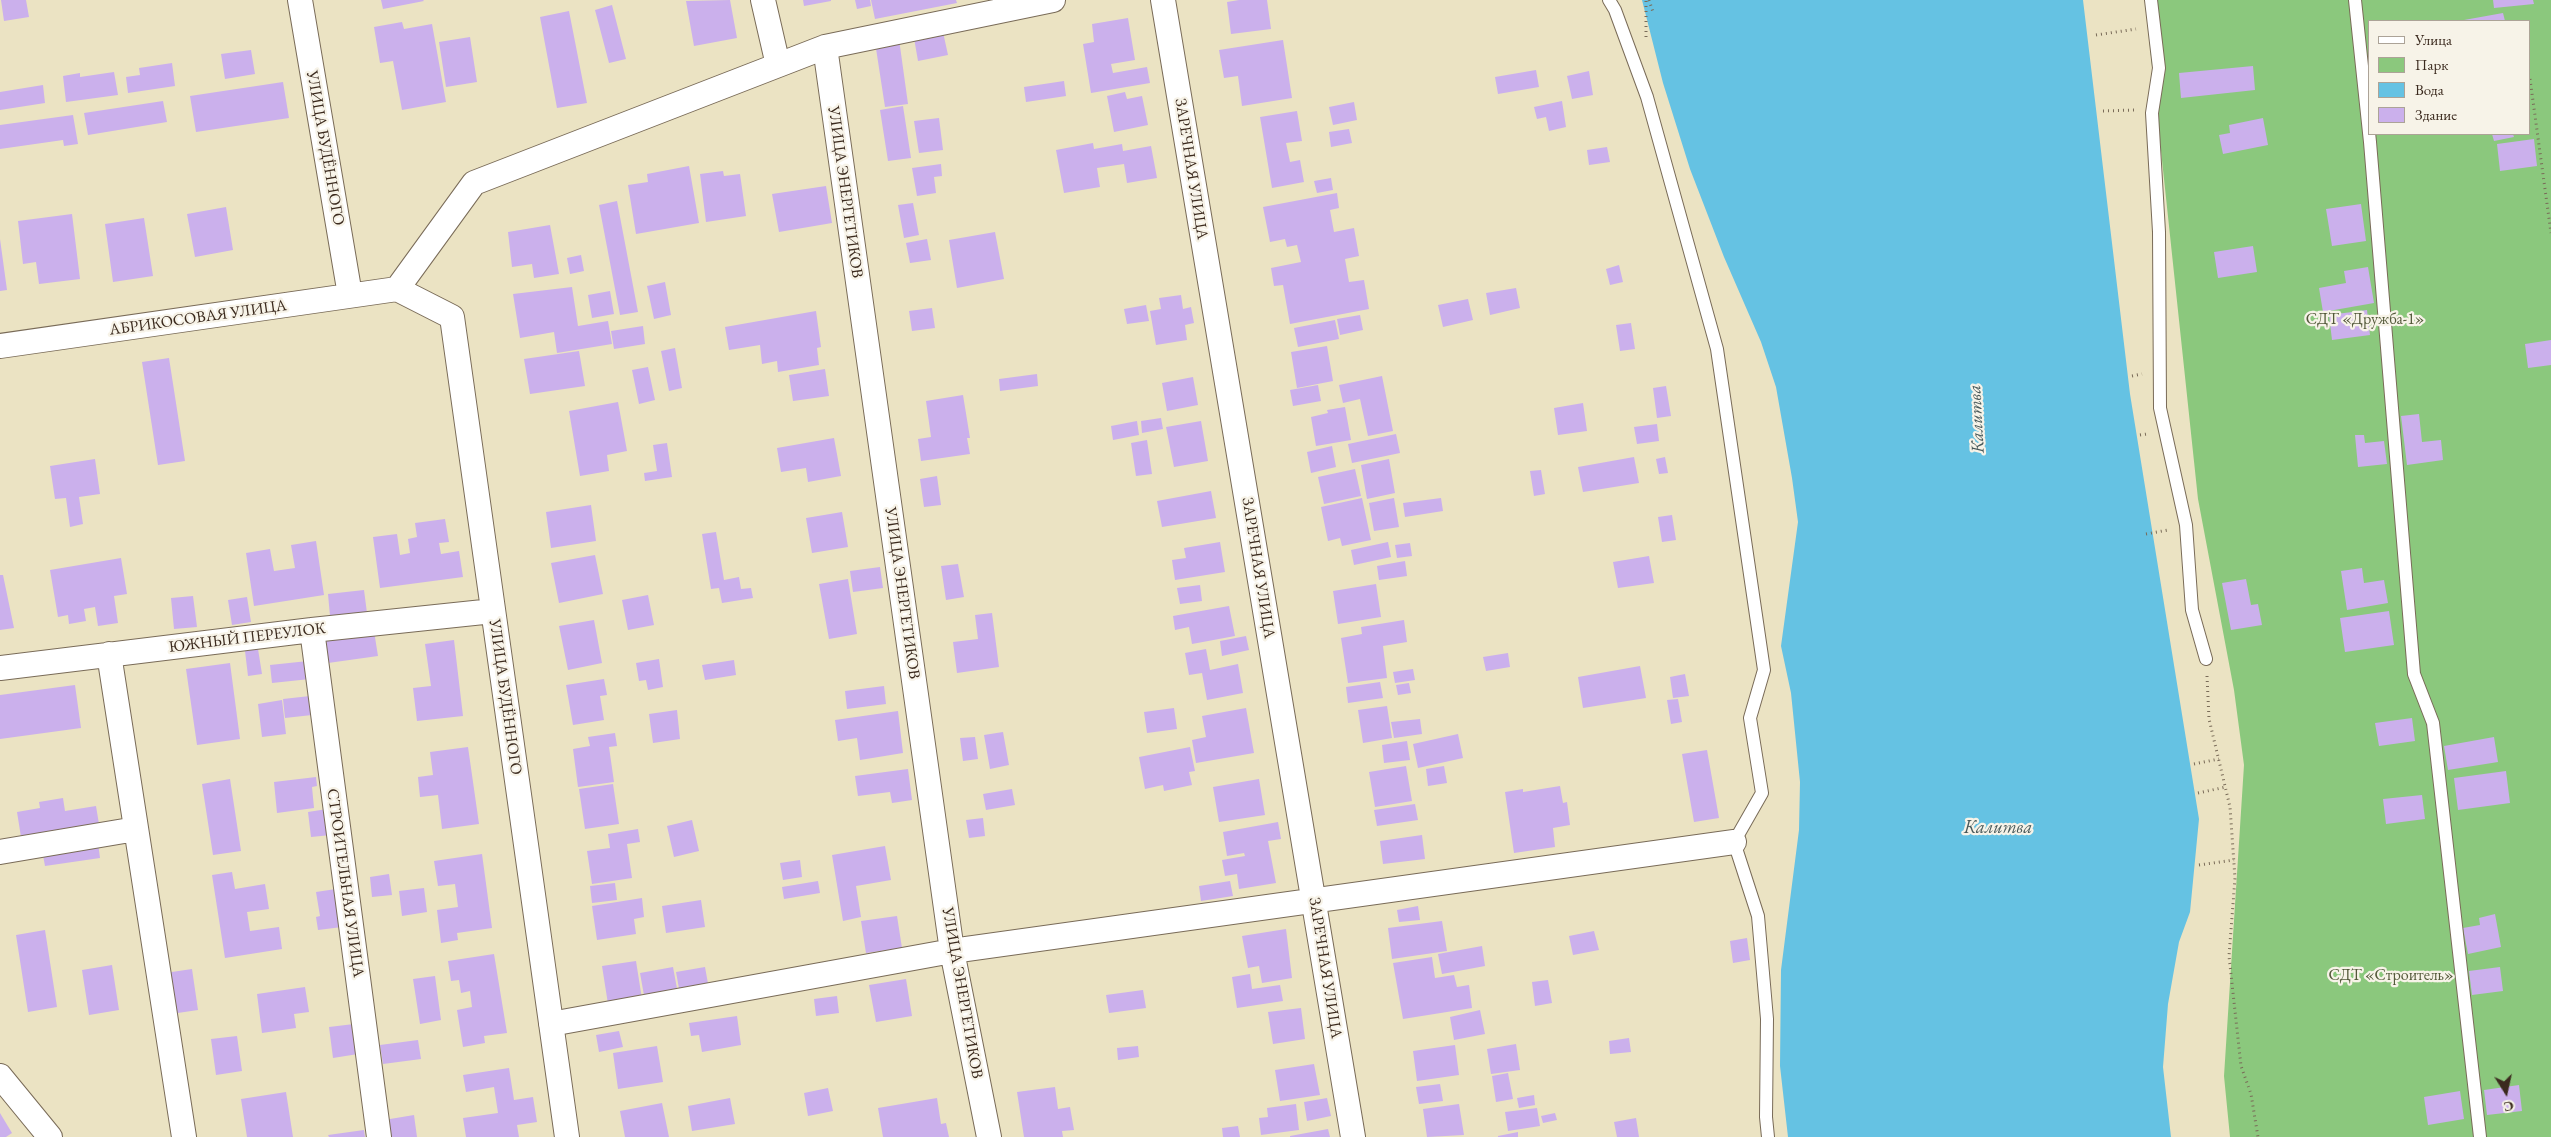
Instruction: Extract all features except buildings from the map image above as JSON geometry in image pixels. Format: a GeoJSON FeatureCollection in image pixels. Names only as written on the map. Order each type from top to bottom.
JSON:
{"type":"FeatureCollection","features":[{"type":"Feature","properties":{"kind":"street","name":"УЛИЦА БУДЁННОГО"},"geometry":{"type":"LineString","coordinates":[[300,0],[350,296]]}},
{"type":"Feature","properties":{"kind":"street"},"geometry":{"type":"LineString","coordinates":[[763,0],[778,66]]}},
{"type":"Feature","properties":{"kind":"street"},"geometry":{"type":"LineString","coordinates":[[397,289],[474,183],[825,47],[1053,0]]}},
{"type":"Feature","properties":{"kind":"street","name":"ЗАРЕЧНАЯ УЛИЦА"},"geometry":{"type":"LineString","coordinates":[[1163,0],[1353,1137]]}},
{"type":"Feature","properties":{"kind":"street","name":"УЛИЦА ЭНЕРГЕТИКОВ"},"geometry":{"type":"LineString","coordinates":[[825,47],[952,951],[989,1137]]}},
{"type":"Feature","properties":{"kind":"street","name":"УЛИЦА БУДЁННОГО"},"geometry":{"type":"LineString","coordinates":[[397,289],[452,317],[567,1137]]}},
{"type":"Feature","properties":{"kind":"street","name":"АБРИКОСОВАЯ УЛИЦА"},"geometry":{"type":"LineString","coordinates":[[0,346],[397,289]]}},
{"type":"Feature","properties":{"kind":"street","name":"ЮЖНЫЙ ПЕРЕУЛОК"},"geometry":{"type":"LineString","coordinates":[[0,668],[312,630],[493,611]]}},
{"type":"Feature","properties":{"kind":"street","name":"СТРОИТЕЛЬНАЯ УЛИЦА"},"geometry":{"type":"LineString","coordinates":[[312,630],[379,1137]]}},
{"type":"Feature","properties":{"kind":"street"},"geometry":{"type":"LineString","coordinates":[[109,654],[184,1137]]}},
{"type":"Feature","properties":{"kind":"street"},"geometry":{"type":"LineString","coordinates":[[0,852],[136,829]]}},
{"type":"Feature","properties":{"kind":"street"},"geometry":{"type":"LineString","coordinates":[[551,1024],[952,951],[1734,842]]}},
{"type":"Feature","properties":{"kind":"street"},"geometry":{"type":"LineString","coordinates":[[0,1076],[50,1137]]}},
{"type":"Feature","properties":{"kind":"lane"},"geometry":{"type":"LineString","coordinates":[[1609,0],[1615,10],[1647,97],[1715,340],[1764,670],[1750,718],[1762,793],[1734,842],[1758,916],[1767,1019],[1766,1117],[1768,1137]]}},
{"type":"Feature","properties":{"kind":"lane"},"geometry":{"type":"LineString","coordinates":[[2151,0],[2159,68],[2152,113],[2159,232],[2160,408],[2186,525],[2192,610],[2206,659]]}},
{"type":"Feature","properties":{"kind":"lane"},"geometry":{"type":"LineString","coordinates":[[2355,0],[2368,124]]}},
{"type":"Feature","properties":{"kind":"lane"},"geometry":{"type":"LineString","coordinates":[[2369,135],[2414,674],[2432,723],[2480,1137]]}},
{"type":"Feature","properties":{"kind":"path"},"geometry":{"type":"LineString","coordinates":[[1649,0],[1653,12]]}},
{"type":"Feature","properties":{"kind":"path"},"geometry":{"type":"LineString","coordinates":[[2096,35],[2122,31]]}},
{"type":"Feature","properties":{"kind":"path"},"geometry":{"type":"LineString","coordinates":[[2531,86],[2551,233]]}},
{"type":"Feature","properties":{"kind":"path"},"geometry":{"type":"LineString","coordinates":[[2103,111],[2135,110]]}},
{"type":"Feature","properties":{"kind":"path"},"geometry":{"type":"LineString","coordinates":[[2146,534],[2159,532]]}},
{"type":"Feature","properties":{"kind":"path"},"geometry":{"type":"LineString","coordinates":[[2206,659],[2209,719],[2230,807],[2235,878],[2229,956],[2241,1066],[2251,1094],[2258,1137]]}},
{"type":"Feature","properties":{"kind":"path"},"geometry":{"type":"LineString","coordinates":[[2194,764],[2219,759]]}},
{"type":"Feature","properties":{"kind":"path"},"geometry":{"type":"LineString","coordinates":[[2198,792],[2226,787]]}},
{"type":"Feature","properties":{"kind":"path"},"geometry":{"type":"LineString","coordinates":[[2199,865],[2234,860]]}},
{"type":"Feature","properties":{"kind":"green space","name":"СДТ «Дружба-1»"},"geometry":{"type":"Polygon","coordinates":[[[2145,0],[2551,0],[2551,1137],[2230,1137],[2224,1076],[2244,765],[2234,690],[2198,499],[2145,0]]]}},
{"type":"Feature","properties":{"kind":"water","name":"Калитва"},"geometry":{"type":"Polygon","coordinates":[[[1642,0],[2083,0],[2130,394],[2199,819],[2190,912],[2179,942],[2168,1004],[2163,1067],[2171,1137],[1788,1137],[1780,1066],[1781,970],[1799,830],[1800,782],[1791,693],[1781,646],[1798,522],[1776,387],[1761,342],[1724,257],[1690,169],[1663,83],[1642,0]]]}},
{"type":"Feature","properties":{"kind":"park label","name":"СДТ «Строитель»"},"geometry":{"type":"Point","coordinates":[2391,976]}}]}
